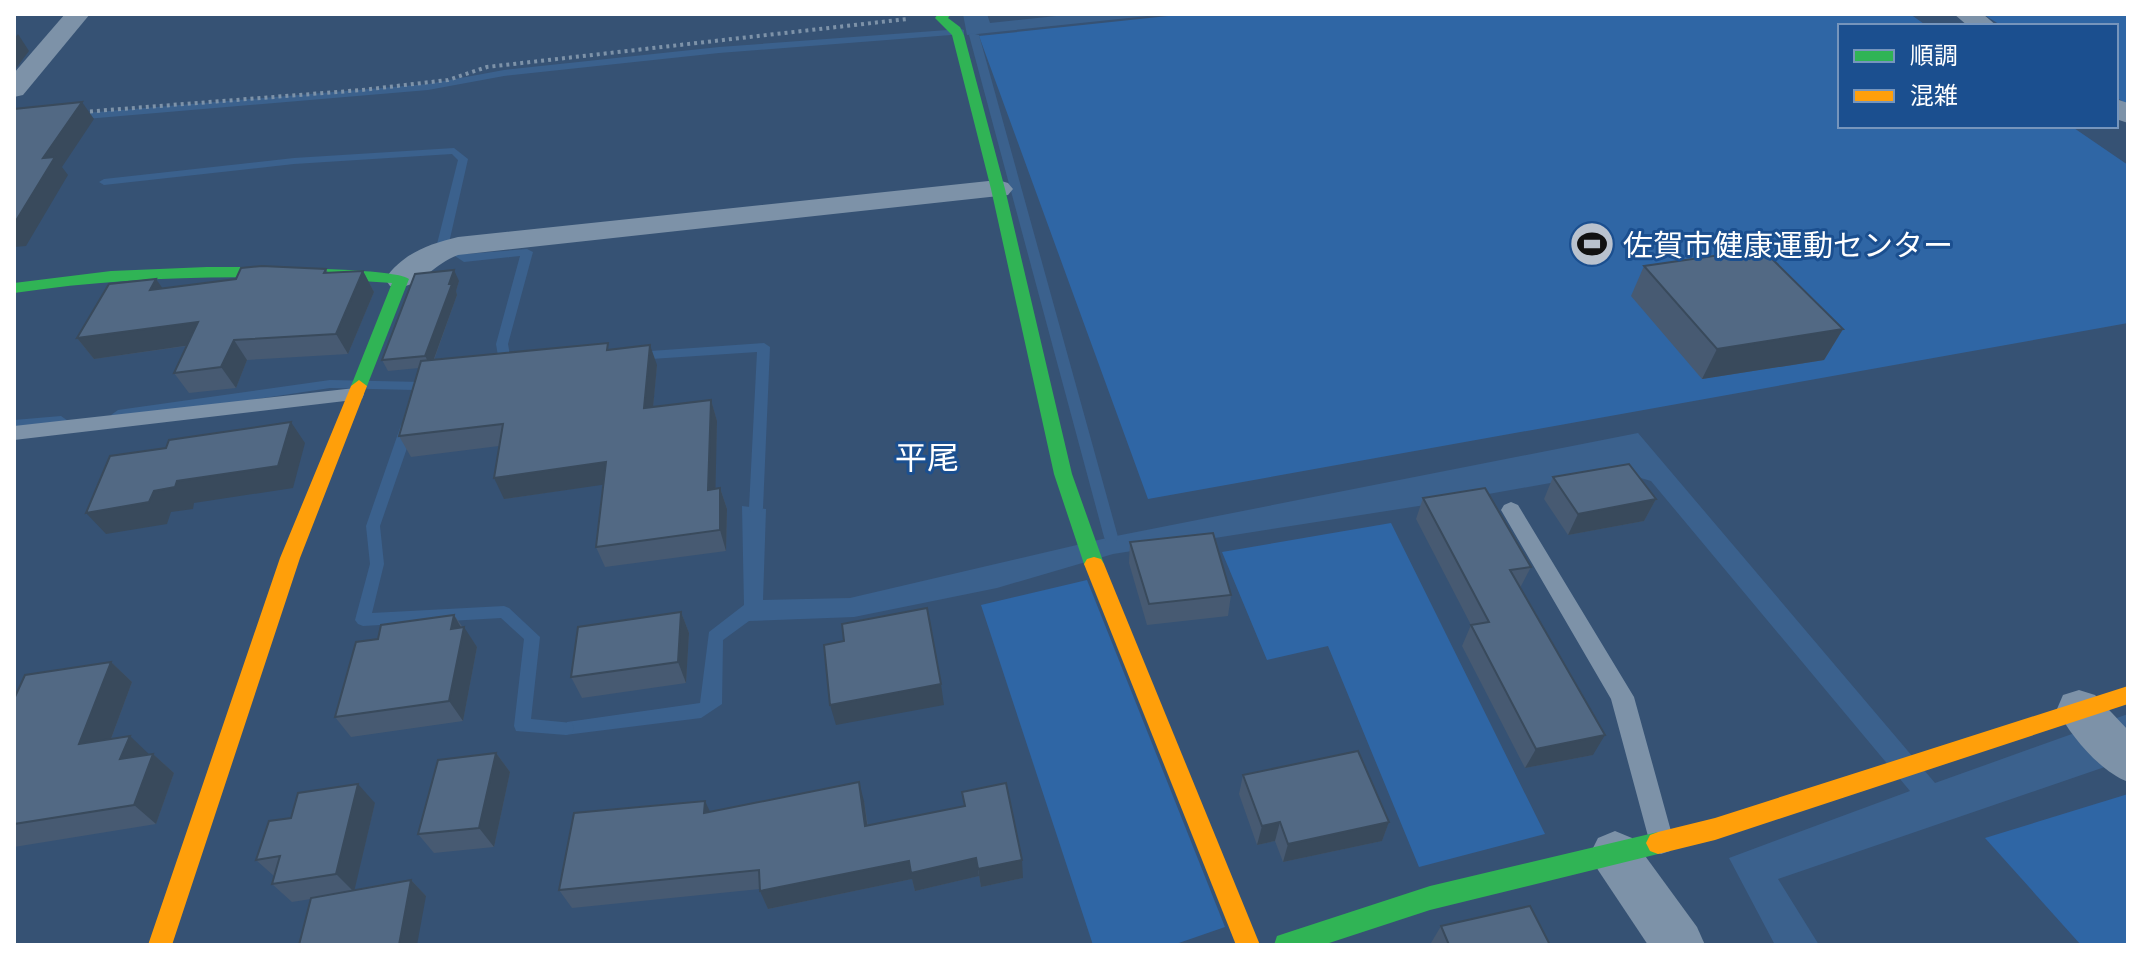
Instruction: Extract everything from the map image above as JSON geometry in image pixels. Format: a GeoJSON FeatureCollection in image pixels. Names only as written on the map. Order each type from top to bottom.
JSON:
{"type":"FeatureCollection","features":[{"type":"Feature","properties":{"kind":"street"},"geometry":{"type":"LineString","coordinates":[[14,89],[78,14]]}},
{"type":"Feature","properties":{"kind":"street"},"geometry":{"type":"LineString","coordinates":[[950,24],[998,189],[1063,474],[1095,567],[1248,945]]}},
{"type":"Feature","properties":{"kind":"street"},"geometry":{"type":"LineString","coordinates":[[160,945],[290,558],[401,279],[412,265],[447,248],[998,189]]}},
{"type":"Feature","properties":{"kind":"street"},"geometry":{"type":"LineString","coordinates":[[14,288],[78,276],[160,269],[268,268],[401,279]]}},
{"type":"Feature","properties":{"kind":"street"},"geometry":{"type":"LineString","coordinates":[[1286,945],[1430,898],[1715,829],[2128,695]]}},
{"type":"Feature","properties":{"kind":"street"},"geometry":{"type":"LineString","coordinates":[[2079,709],[2128,761]]}},
{"type":"Feature","properties":{"kind":"street"},"geometry":{"type":"LineString","coordinates":[[1638,848],[1679,945]]}},
{"type":"Feature","properties":{"kind":"lane"},"geometry":{"type":"LineString","coordinates":[[14,433],[355,394]]}},
{"type":"Feature","properties":{"kind":"lane"},"geometry":{"type":"LineString","coordinates":[[1511,510],[1622,697],[1638,848]]}},
{"type":"Feature","properties":{"kind":"path"},"geometry":{"type":"LineString","coordinates":[[77,113],[362,90],[448,80],[487,67],[914,18],[950,24]]}},
{"type":"Feature","properties":{"kind":"shaded area"},"geometry":{"type":"Polygon","coordinates":[[[963,14],[987,14],[990,23],[1075,14],[1167,14],[967,35],[963,14]]]}},
{"type":"Feature","properties":{"kind":"shaded area","name":"佐賀市健康運動センター"},"geometry":{"type":"Polygon","coordinates":[[[1187,14],[1910,14],[1924,24],[1838,24],[1838,128],[2074,128],[2128,165],[2128,323],[1148,499],[979,36],[1187,14]]]}},
{"type":"Feature","properties":{"kind":"shaded area"},"geometry":{"type":"Polygon","coordinates":[[[1983,14],[2128,14],[2128,105],[2118,98],[2118,24],[1999,24],[1983,14]]]}},
{"type":"Feature","properties":{"kind":"shaded area"},"geometry":{"type":"Polygon","coordinates":[[[1638,433],[1935,783],[2128,714],[2128,759],[1778,879],[1819,945],[1775,945],[1729,858],[1910,791],[1651,481],[1617,471],[1444,502],[1113,554],[997,588],[854,617],[749,621],[723,640],[722,704],[701,718],[565,735],[567,722],[700,703],[709,632],[744,605],[742,506],[766,509],[763,600],[850,598],[1111,537],[1638,433]]]}},
{"type":"Feature","properties":{"kind":"shaded area"},"geometry":{"type":"Polygon","coordinates":[[[1391,523],[1545,834],[1419,867],[1328,646],[1267,660],[1222,552],[1391,523]]]}},
{"type":"Feature","properties":{"kind":"shaded area"},"geometry":{"type":"Polygon","coordinates":[[[1087,580],[1225,927],[1173,945],[1093,945],[981,605],[1087,580]]]}},
{"type":"Feature","properties":{"kind":"shaded area"},"geometry":{"type":"Polygon","coordinates":[[[2128,794],[2128,945],[2081,945],[1985,838],[2128,794]]]}},
{"type":"Feature","properties":{"kind":"building"},"geometry":{"type":"Polygon","coordinates":[[[82,102],[43,158],[55,157],[14,224],[14,109],[82,102]]]}},
{"type":"Feature","properties":{"kind":"building"},"geometry":{"type":"Polygon","coordinates":[[[1762,249],[1843,329],[1717,349],[1644,266],[1762,249]]]}},
{"type":"Feature","properties":{"kind":"building"},"geometry":{"type":"Polygon","coordinates":[[[241,268],[326,269],[324,273],[363,271],[336,334],[234,340],[221,367],[174,373],[198,322],[77,338],[109,284],[156,279],[150,290],[236,279],[241,268]]]}},
{"type":"Feature","properties":{"kind":"building"},"geometry":{"type":"Polygon","coordinates":[[[454,270],[449,284],[452,284],[425,356],[382,360],[415,274],[454,270]]]}},
{"type":"Feature","properties":{"kind":"building"},"geometry":{"type":"Polygon","coordinates":[[[608,343],[607,350],[650,345],[644,408],[711,400],[708,490],[720,488],[720,530],[596,547],[606,462],[494,478],[503,424],[399,436],[421,361],[608,343]]]}},
{"type":"Feature","properties":{"kind":"building"},"geometry":{"type":"Polygon","coordinates":[[[291,422],[278,466],[177,481],[175,487],[154,491],[149,502],[86,513],[110,456],[166,448],[169,440],[291,422]]]}},
{"type":"Feature","properties":{"kind":"building"},"geometry":{"type":"Polygon","coordinates":[[[1629,464],[1656,499],[1578,514],[1553,477],[1629,464]]]}},
{"type":"Feature","properties":{"kind":"building"},"geometry":{"type":"Polygon","coordinates":[[[1485,488],[1531,567],[1510,570],[1605,735],[1536,749],[1471,625],[1489,622],[1423,498],[1485,488]]]}},
{"type":"Feature","properties":{"kind":"building"},"geometry":{"type":"Polygon","coordinates":[[[1213,533],[1231,595],[1149,604],[1130,542],[1213,533]]]}},
{"type":"Feature","properties":{"kind":"building"},"geometry":{"type":"Polygon","coordinates":[[[927,608],[941,684],[830,705],[824,645],[844,641],[842,624],[927,608]]]}},
{"type":"Feature","properties":{"kind":"building"},"geometry":{"type":"Polygon","coordinates":[[[681,612],[678,662],[571,677],[578,627],[681,612]]]}},
{"type":"Feature","properties":{"kind":"building"},"geometry":{"type":"Polygon","coordinates":[[[454,615],[451,629],[464,627],[449,701],[335,717],[356,642],[378,639],[381,625],[454,615]]]}},
{"type":"Feature","properties":{"kind":"building"},"geometry":{"type":"Polygon","coordinates":[[[111,662],[79,744],[130,736],[120,759],[153,754],[134,805],[14,824],[14,699],[25,675],[111,662]]]}},
{"type":"Feature","properties":{"kind":"building"},"geometry":{"type":"Polygon","coordinates":[[[1358,751],[1389,822],[1288,844],[1280,822],[1262,826],[1243,775],[1358,751]]]}},
{"type":"Feature","properties":{"kind":"building"},"geometry":{"type":"Polygon","coordinates":[[[496,753],[479,828],[418,834],[438,760],[496,753]]]}},
{"type":"Feature","properties":{"kind":"building"},"geometry":{"type":"Polygon","coordinates":[[[859,782],[865,826],[965,806],[962,792],[1006,783],[1022,860],[978,869],[976,858],[911,873],[909,861],[760,891],[759,870],[559,890],[574,813],[705,801],[704,813],[859,782]]]}},
{"type":"Feature","properties":{"kind":"building"},"geometry":{"type":"Polygon","coordinates":[[[358,784],[336,874],[272,884],[280,856],[256,860],[269,821],[291,818],[298,793],[358,784]]]}},
{"type":"Feature","properties":{"kind":"building"},"geometry":{"type":"Polygon","coordinates":[[[411,880],[399,945],[299,945],[311,898],[411,880]]]}},
{"type":"Feature","properties":{"kind":"building"},"geometry":{"type":"Polygon","coordinates":[[[1530,906],[1550,945],[1449,945],[1441,926],[1530,906]]]}},
{"type":"Feature","properties":{"kind":"waterway"},"geometry":{"type":"LineString","coordinates":[[74,117],[428,87],[504,73],[719,50],[961,32]]}},
{"type":"Feature","properties":{"kind":"waterway"},"geometry":{"type":"LineString","coordinates":[[974,35],[1111,537]]}},
{"type":"Feature","properties":{"kind":"waterway"},"geometry":{"type":"LineString","coordinates":[[104,182],[294,161],[454,151],[463,159],[443,244],[464,258],[527,252],[502,344],[505,365],[512,365]]}},
{"type":"Feature","properties":{"kind":"waterway"},"geometry":{"type":"LineString","coordinates":[[636,356],[764,347],[756,508]]}},
{"type":"Feature","properties":{"kind":"waterway"},"geometry":{"type":"LineString","coordinates":[[118,415],[330,384],[422,386],[419,394]]}},
{"type":"Feature","properties":{"kind":"waterway"},"geometry":{"type":"LineString","coordinates":[[14,425],[61,421]]}},
{"type":"Feature","properties":{"kind":"waterway"},"geometry":{"type":"LineString","coordinates":[[408,425],[373,526],[377,564],[363,620],[504,612],[532,637],[522,726],[566,728]]}},
{"type":"Feature","properties":{"kind":"traffic: fast"},"geometry":{"type":"LineString","coordinates":[[945,14],[941,18],[956,29],[958,35],[998,189],[1063,474],[1094,564]]}},
{"type":"Feature","properties":{"kind":"traffic: fast"},"geometry":{"type":"LineString","coordinates":[[14,288],[159,273],[304,273],[401,279],[359,386]]}},
{"type":"Feature","properties":{"kind":"traffic: fast"},"geometry":{"type":"LineString","coordinates":[[1286,945],[1430,898],[1658,843]]}},
{"type":"Feature","properties":{"kind":"traffic: slow"},"geometry":{"type":"LineString","coordinates":[[160,945],[290,558],[359,386]]}},
{"type":"Feature","properties":{"kind":"traffic: slow"},"geometry":{"type":"LineString","coordinates":[[1094,564],[1248,945]]}},
{"type":"Feature","properties":{"kind":"traffic: slow"},"geometry":{"type":"LineString","coordinates":[[1658,843],[1715,829],[2128,695]]}},
{"type":"Feature","properties":{"kind":"place","name":"佐賀市健康運動センター"},"geometry":{"type":"Point","coordinates":[1592,244]}},
{"type":"Feature","properties":{"kind":"district","name":"平尾"},"geometry":{"type":"Point","coordinates":[927,456]}}]}
